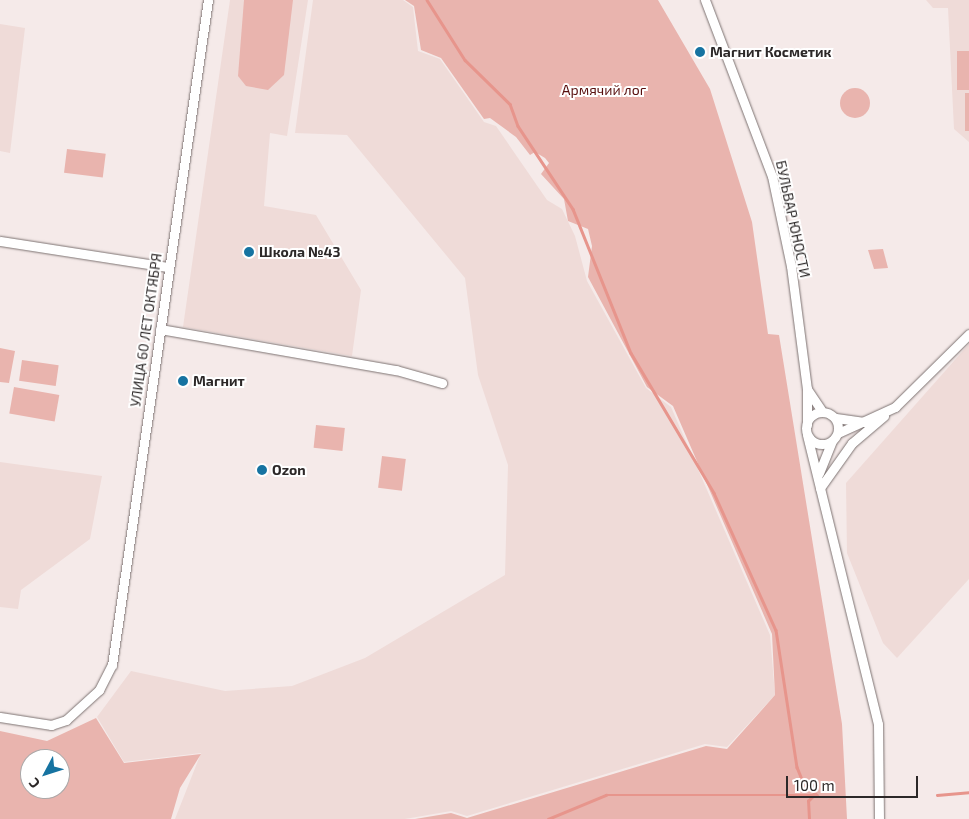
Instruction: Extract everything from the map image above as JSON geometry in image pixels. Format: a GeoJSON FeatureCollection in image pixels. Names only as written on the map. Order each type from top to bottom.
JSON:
{"type":"FeatureCollection","features":[{"type":"Feature","properties":{"kind":"street","name":"УЛИЦА 60 ЛЕТ ОКТЯБРЯ"},"geometry":{"type":"LineString","coordinates":[[0,717],[51,725],[66,720],[100,690],[112,665],[208,0]]}},
{"type":"Feature","properties":{"kind":"street","name":"БУЛЬВАР ЮНОСТИ"},"geometry":{"type":"LineString","coordinates":[[705,0],[772,176],[791,266],[807,389],[807,425]]}},
{"type":"Feature","properties":{"kind":"street"},"geometry":{"type":"LineString","coordinates":[[0,241],[168,267]]}},
{"type":"Feature","properties":{"kind":"street"},"geometry":{"type":"LineString","coordinates":[[160,329],[396,370],[442,383]]}},
{"type":"Feature","properties":{"kind":"street"},"geometry":{"type":"LineString","coordinates":[[820,488],[852,444],[895,407],[969,334]]}},
{"type":"Feature","properties":{"kind":"street"},"geometry":{"type":"LineString","coordinates":[[807,389],[821,410],[836,418],[866,422]]}},
{"type":"Feature","properties":{"kind":"street"},"geometry":{"type":"LineString","coordinates":[[806,436],[818,444],[895,407]]}},
{"type":"Feature","properties":{"kind":"street"},"geometry":{"type":"LineString","coordinates":[[821,410],[807,425],[806,436],[819,474],[820,488],[878,724],[879,819]]}},
{"type":"Feature","properties":{"kind":"street"},"geometry":{"type":"LineString","coordinates":[[819,474],[835,436],[836,418]]}},
{"type":"Feature","properties":{"kind":"shaded area"},"geometry":{"type":"Polygon","coordinates":[[[230,0],[308,0],[287,136],[270,133],[264,206],[316,215],[361,290],[352,356],[183,327],[230,0]]]}},
{"type":"Feature","properties":{"kind":"shaded area"},"geometry":{"type":"Polygon","coordinates":[[[313,0],[403,0],[413,7],[418,51],[440,59],[484,122],[496,126],[547,200],[562,209],[575,236],[587,281],[646,388],[671,407],[770,635],[775,695],[727,747],[705,744],[467,816],[451,811],[405,819],[175,819],[201,753],[124,762],[97,717],[131,671],[225,691],[292,686],[365,658],[505,575],[508,465],[478,375],[465,278],[347,135],[295,133],[313,0]]]}},
{"type":"Feature","properties":{"kind":"shaded area"},"geometry":{"type":"Polygon","coordinates":[[[926,0],[969,0],[969,142],[954,129],[948,8],[933,8],[926,0]]]}},
{"type":"Feature","properties":{"kind":"shaded area"},"geometry":{"type":"Polygon","coordinates":[[[0,24],[25,28],[10,153],[0,151],[0,24]]]}},
{"type":"Feature","properties":{"kind":"shaded area"},"geometry":{"type":"Polygon","coordinates":[[[969,344],[969,579],[897,658],[883,643],[847,553],[846,483],[969,344]]]}},
{"type":"Feature","properties":{"kind":"shaded area"},"geometry":{"type":"Polygon","coordinates":[[[0,462],[102,476],[90,539],[21,590],[18,609],[0,607],[0,462]]]}},
{"type":"Feature","properties":{"kind":"green space"},"geometry":{"type":"Polygon","coordinates":[[[244,0],[293,0],[284,75],[268,90],[246,86],[238,76],[244,0]]]}},
{"type":"Feature","properties":{"kind":"green space","name":"Армячий лог"},"geometry":{"type":"Polygon","coordinates":[[[405,0],[658,0],[710,89],[752,222],[768,334],[779,335],[842,724],[847,819],[415,819],[451,813],[467,818],[706,746],[727,749],[775,695],[772,634],[673,406],[647,387],[588,277],[592,246],[588,229],[568,221],[564,199],[541,174],[549,163],[545,158],[535,152],[530,155],[516,137],[490,118],[484,119],[441,58],[421,50],[414,6],[405,0]]]}},
{"type":"Feature","properties":{"kind":"green space"},"geometry":{"type":"Polygon","coordinates":[[[957,51],[969,51],[969,90],[957,90],[957,51]]]}},
{"type":"Feature","properties":{"kind":"green space"},"geometry":{"type":"Polygon","coordinates":[[[855,88],[866,92],[870,103],[866,114],[855,118],[844,114],[840,103],[844,92],[855,88]]]}},
{"type":"Feature","properties":{"kind":"green space"},"geometry":{"type":"Polygon","coordinates":[[[965,93],[969,93],[969,131],[965,131],[965,93]]]}},
{"type":"Feature","properties":{"kind":"green space"},"geometry":{"type":"Polygon","coordinates":[[[67,149],[106,154],[103,178],[64,173],[67,149]]]}},
{"type":"Feature","properties":{"kind":"green space"},"geometry":{"type":"Polygon","coordinates":[[[883,249],[888,268],[874,269],[868,250],[883,249]]]}},
{"type":"Feature","properties":{"kind":"green space"},"geometry":{"type":"Polygon","coordinates":[[[0,348],[15,351],[9,383],[0,382],[0,348]]]}},
{"type":"Feature","properties":{"kind":"green space"},"geometry":{"type":"Polygon","coordinates":[[[22,360],[59,365],[56,386],[19,381],[22,360]]]}},
{"type":"Feature","properties":{"kind":"green space"},"geometry":{"type":"Polygon","coordinates":[[[14,387],[59,395],[55,422],[9,414],[14,387]]]}},
{"type":"Feature","properties":{"kind":"green space"},"geometry":{"type":"Polygon","coordinates":[[[316,425],[345,428],[342,451],[314,448],[316,425]]]}},
{"type":"Feature","properties":{"kind":"green space"},"geometry":{"type":"Polygon","coordinates":[[[382,456],[406,459],[402,491],[378,488],[382,456]]]}},
{"type":"Feature","properties":{"kind":"green space"},"geometry":{"type":"Polygon","coordinates":[[[96,718],[124,763],[201,754],[180,788],[171,819],[0,819],[0,731],[47,741],[96,718]]]}},
{"type":"Feature","properties":{"kind":"waterway"},"geometry":{"type":"LineString","coordinates":[[427,0],[465,60],[510,104],[518,126],[573,209],[631,353],[714,493],[776,630],[797,767],[804,784],[817,795]]}},
{"type":"Feature","properties":{"kind":"waterway"},"geometry":{"type":"LineString","coordinates":[[937,795],[969,792]]}},
{"type":"Feature","properties":{"kind":"waterway"},"geometry":{"type":"LineString","coordinates":[[548,819],[606,795],[814,795]]}},
{"type":"Feature","properties":{"kind":"waterway"},"geometry":{"type":"LineString","coordinates":[[809,819],[808,801],[814,795]]}},
{"type":"Feature","properties":{"kind":"place","name":"Магнит Косметик"},"geometry":{"type":"Point","coordinates":[700,52]}},
{"type":"Feature","properties":{"kind":"place","name":"Школа №43"},"geometry":{"type":"Point","coordinates":[249,252]}},
{"type":"Feature","properties":{"kind":"place","name":"Магнит"},"geometry":{"type":"Point","coordinates":[183,381]}},
{"type":"Feature","properties":{"kind":"place","name":"Ozon"},"geometry":{"type":"Point","coordinates":[262,470]}}]}
